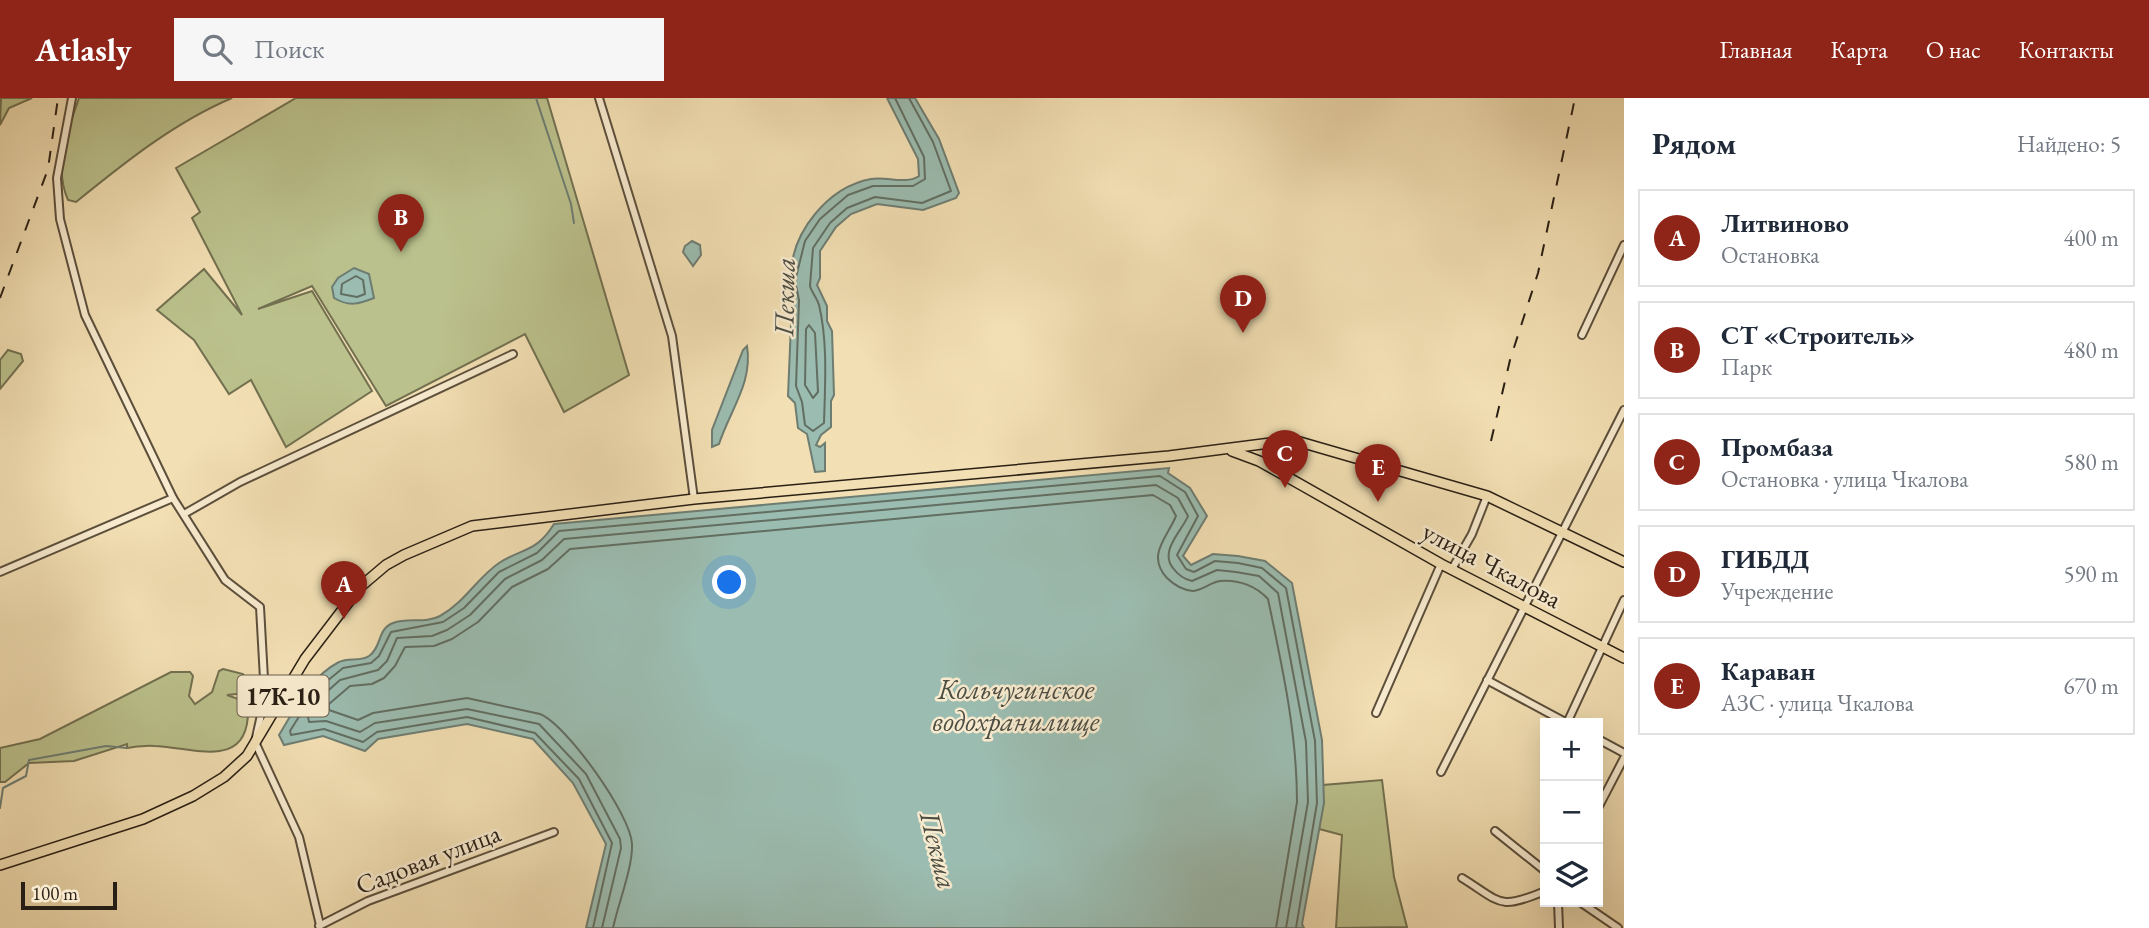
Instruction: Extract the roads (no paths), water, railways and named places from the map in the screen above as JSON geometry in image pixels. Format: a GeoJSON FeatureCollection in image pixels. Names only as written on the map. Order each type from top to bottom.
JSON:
{"type":"FeatureCollection","features":[{"type":"Feature","properties":{"kind":"main road"},"geometry":{"type":"LineString","coordinates":[[694,499],[1230,450],[1293,440],[1487,496],[1624,562]]}},
{"type":"Feature","properties":{"kind":"main road","name":"улица Чкалова"},"geometry":{"type":"LineString","coordinates":[[1230,450],[1259,461],[1441,564],[1624,658]]}},
{"type":"Feature","properties":{"kind":"main road","name":"17К-10"},"geometry":{"type":"LineString","coordinates":[[0,865],[88,839],[175,805],[233,771],[256,742],[323,632],[360,587],[386,565],[422,545],[472,526],[552,514],[694,499]]}},
{"type":"Feature","properties":{"kind":"street"},"geometry":{"type":"LineString","coordinates":[[72,98],[57,178],[60,219],[85,316],[173,498],[225,580],[260,607],[265,697],[256,742],[299,837],[319,927]]}},
{"type":"Feature","properties":{"kind":"street"},"geometry":{"type":"LineString","coordinates":[[599,98],[672,336],[694,499]]}},
{"type":"Feature","properties":{"kind":"street"},"geometry":{"type":"LineString","coordinates":[[1582,335],[1624,245]]}},
{"type":"Feature","properties":{"kind":"street"},"geometry":{"type":"LineString","coordinates":[[184,514],[240,482],[513,354]]}},
{"type":"Feature","properties":{"kind":"street"},"geometry":{"type":"LineString","coordinates":[[1441,772],[1624,410]]}},
{"type":"Feature","properties":{"kind":"street"},"geometry":{"type":"LineString","coordinates":[[1452,569],[1472,534],[1487,496]]}},
{"type":"Feature","properties":{"kind":"street"},"geometry":{"type":"LineString","coordinates":[[0,572],[173,498]]}},
{"type":"Feature","properties":{"kind":"street"},"geometry":{"type":"LineString","coordinates":[[1376,713],[1441,564]]}},
{"type":"Feature","properties":{"kind":"street"},"geometry":{"type":"LineString","coordinates":[[1569,718],[1624,600]]}},
{"type":"Feature","properties":{"kind":"street"},"geometry":{"type":"LineString","coordinates":[[1487,680],[1558,718]]}},
{"type":"Feature","properties":{"kind":"street"},"geometry":{"type":"LineString","coordinates":[[1603,743],[1624,756],[1603,798]]}},
{"type":"Feature","properties":{"kind":"street"},"geometry":{"type":"LineString","coordinates":[[1495,831],[1540,867]]}},
{"type":"Feature","properties":{"kind":"street","name":"Садовая улица"},"geometry":{"type":"LineString","coordinates":[[319,927],[368,901],[554,832]]}},
{"type":"Feature","properties":{"kind":"street"},"geometry":{"type":"LineString","coordinates":[[1462,878],[1493,902],[1518,903],[1540,893]]}},
{"type":"Feature","properties":{"kind":"street"},"geometry":{"type":"LineString","coordinates":[[1558,907],[1559,928]]}},
{"type":"Feature","properties":{"kind":"street"},"geometry":{"type":"LineString","coordinates":[[1587,907],[1618,928]]}},
{"type":"Feature","properties":{"kind":"water"},"geometry":{"type":"Polygon","coordinates":[[[887,98],[915,98],[939,139],[959,193],[956,198],[923,210],[877,204],[851,214],[836,227],[820,251],[820,278],[817,285],[827,306],[827,321],[832,331],[834,395],[831,401],[831,427],[821,435],[816,445],[820,447],[825,443],[825,471],[815,472],[807,434],[798,428],[795,403],[788,396],[792,300],[786,279],[791,274],[793,258],[805,228],[815,214],[840,191],[871,179],[908,180],[919,176],[918,159],[887,98]]]}},
{"type":"Feature","properties":{"kind":"water"},"geometry":{"type":"Polygon","coordinates":[[[692,241],[700,245],[701,255],[693,266],[683,252],[685,246],[692,241]]]}},
{"type":"Feature","properties":{"kind":"water"},"geometry":{"type":"Polygon","coordinates":[[[354,268],[369,274],[374,298],[354,304],[344,303],[334,298],[332,287],[338,278],[354,268]]]}},
{"type":"Feature","properties":{"kind":"water"},"geometry":{"type":"Polygon","coordinates":[[[747,346],[744,384],[719,444],[712,447],[712,430],[743,350],[747,346]]]}},
{"type":"Feature","properties":{"kind":"water","name":"Кольчугинское водохранилище"},"geometry":{"type":"Polygon","coordinates":[[[1169,468],[1168,473],[1190,488],[1207,516],[1183,556],[1191,565],[1213,554],[1238,556],[1265,561],[1292,583],[1322,740],[1324,803],[1302,924],[1304,928],[586,928],[606,844],[573,783],[533,739],[467,724],[378,739],[365,751],[323,736],[284,745],[279,735],[304,694],[329,668],[343,661],[369,656],[376,648],[384,629],[393,623],[434,618],[449,611],[491,569],[535,545],[554,524],[1169,468]]]}},
{"type":"Feature","properties":{"kind":"waterway"},"geometry":{"type":"LineString","coordinates":[[536,98],[571,204],[574,223]]}},
{"type":"Feature","properties":{"kind":"waterway"},"geometry":{"type":"LineString","coordinates":[[0,808],[3,788],[26,776],[29,760],[106,746],[127,748]]}},
{"type":"Feature","properties":{"kind":"railway"},"geometry":{"type":"LineString","coordinates":[[0,298],[48,169],[58,98]]}},
{"type":"Feature","properties":{"kind":"railway"},"geometry":{"type":"LineString","coordinates":[[1491,441],[1510,360],[1538,273],[1575,98]]}},
{"type":"Feature","properties":{"kind":"place","name":"СТ «Строитель»"},"geometry":{"type":"Point","coordinates":[401,252]}},
{"type":"Feature","properties":{"kind":"place","name":"ГИБДД"},"geometry":{"type":"Point","coordinates":[1243,333]}},
{"type":"Feature","properties":{"kind":"place","name":"Промбаза"},"geometry":{"type":"Point","coordinates":[1285,488]}},
{"type":"Feature","properties":{"kind":"place","name":"Караван"},"geometry":{"type":"Point","coordinates":[1378,502]}},
{"type":"Feature","properties":{"kind":"place","name":"Литвиново"},"geometry":{"type":"Point","coordinates":[344,619]}},
{"type":"Feature","properties":{"kind":"water label","name":"Пекша"},"geometry":{"type":"Point","coordinates":[784,297]}},
{"type":"Feature","properties":{"kind":"water label","name":"Пекша"},"geometry":{"type":"Point","coordinates":[939,850]}}]}
